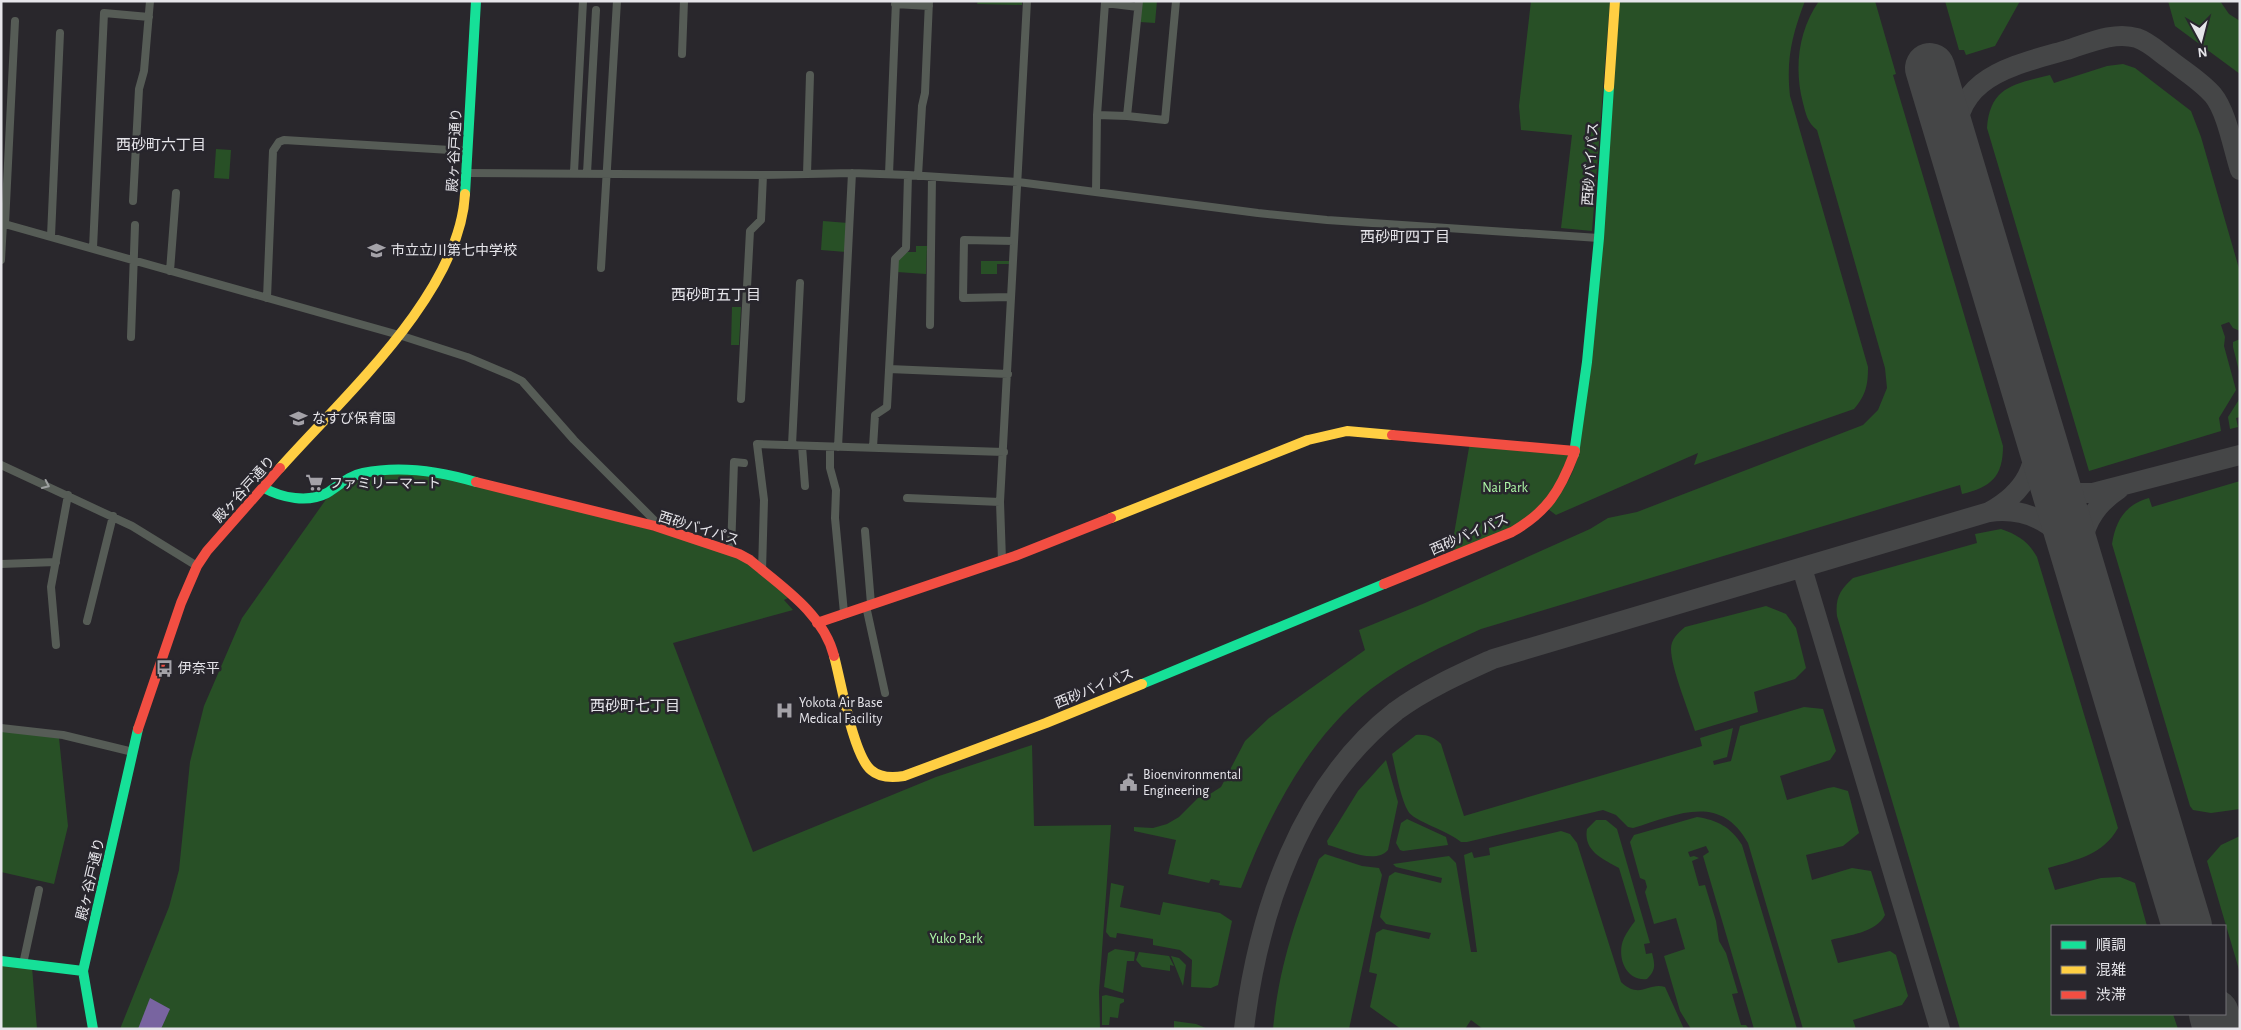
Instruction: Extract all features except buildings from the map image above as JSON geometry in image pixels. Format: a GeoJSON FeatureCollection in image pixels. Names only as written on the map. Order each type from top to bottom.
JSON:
{"type":"FeatureCollection","features":[{"type":"Feature","properties":{"kind":"street"},"geometry":{"type":"LineString","coordinates":[[133,201],[139,89],[144,71],[150,1]]}},
{"type":"Feature","properties":{"kind":"street","name":"殿ヶ谷戸通り"},"geometry":{"type":"LineString","coordinates":[[93,1029],[83,971],[146,700],[166,641],[197,566],[212,546],[400,335],[439,279],[449,260],[463,220],[476,1]]}},
{"type":"Feature","properties":{"kind":"street"},"geometry":{"type":"LineString","coordinates":[[574,172],[583,1]]}},
{"type":"Feature","properties":{"kind":"street"},"geometry":{"type":"LineString","coordinates":[[601,268],[617,1]]}},
{"type":"Feature","properties":{"kind":"street"},"geometry":{"type":"LineString","coordinates":[[682,54],[684,1]]}},
{"type":"Feature","properties":{"kind":"street"},"geometry":{"type":"LineString","coordinates":[[1002,560],[1000,502],[1027,1]]}},
{"type":"Feature","properties":{"kind":"street"},"geometry":{"type":"LineString","coordinates":[[1098,115],[1165,120],[1176,1]]}},
{"type":"Feature","properties":{"kind":"street","name":"西砂バイパス"},"geometry":{"type":"LineString","coordinates":[[264,488],[274,495],[280,496],[318,497],[343,480],[358,474],[390,470],[423,470],[666,532],[730,551],[750,560],[797,600],[817,623],[832,646],[837,658],[859,754],[866,766],[881,776],[896,777],[1046,723],[1512,532],[1528,523],[1553,499],[1563,482],[1575,451],[1588,362],[1599,238],[1615,1]]}},
{"type":"Feature","properties":{"kind":"street"},"geometry":{"type":"LineString","coordinates":[[889,174],[896,3],[929,3],[925,93],[922,106],[918,176]]}},
{"type":"Feature","properties":{"kind":"street"},"geometry":{"type":"LineString","coordinates":[[1096,192],[1098,115],[1105,3],[1138,4],[1127,116]]}},
{"type":"Feature","properties":{"kind":"street"},"geometry":{"type":"LineString","coordinates":[[587,172],[596,10]]}},
{"type":"Feature","properties":{"kind":"street"},"geometry":{"type":"LineString","coordinates":[[93,248],[104,13],[149,17]]}},
{"type":"Feature","properties":{"kind":"street"},"geometry":{"type":"LineString","coordinates":[[1,260],[15,21]]}},
{"type":"Feature","properties":{"kind":"street"},"geometry":{"type":"LineString","coordinates":[[51,236],[60,32]]}},
{"type":"Feature","properties":{"kind":"street"},"geometry":{"type":"LineString","coordinates":[[581,37],[595,38]]}},
{"type":"Feature","properties":{"kind":"street"},"geometry":{"type":"LineString","coordinates":[[807,174],[810,74]]}},
{"type":"Feature","properties":{"kind":"street"},"geometry":{"type":"LineString","coordinates":[[267,298],[273,151],[279,142],[284,140],[467,151]]}},
{"type":"Feature","properties":{"kind":"street"},"geometry":{"type":"LineString","coordinates":[[466,172],[763,175],[852,173],[908,175],[1018,182],[1327,220],[1599,238]]}},
{"type":"Feature","properties":{"kind":"street"},"geometry":{"type":"LineString","coordinates":[[838,447],[852,173]]}},
{"type":"Feature","properties":{"kind":"street"},"geometry":{"type":"LineString","coordinates":[[741,399],[750,231],[761,220],[763,175]]}},
{"type":"Feature","properties":{"kind":"street"},"geometry":{"type":"LineString","coordinates":[[873,447],[875,415],[887,407],[895,259],[906,248],[908,175]]}},
{"type":"Feature","properties":{"kind":"street"},"geometry":{"type":"LineString","coordinates":[[930,325],[932,177]]}},
{"type":"Feature","properties":{"kind":"street"},"geometry":{"type":"LineString","coordinates":[[170,270],[176,193]]}},
{"type":"Feature","properties":{"kind":"street"},"geometry":{"type":"LineString","coordinates":[[3,223],[400,335],[467,357],[522,381],[574,440],[666,532]]}},
{"type":"Feature","properties":{"kind":"street"},"geometry":{"type":"LineString","coordinates":[[131,337],[135,225]]}},
{"type":"Feature","properties":{"kind":"street"},"geometry":{"type":"LineString","coordinates":[[1011,297],[963,298],[964,240],[1014,241]]}},
{"type":"Feature","properties":{"kind":"street"},"geometry":{"type":"LineString","coordinates":[[792,445],[800,283]]}},
{"type":"Feature","properties":{"kind":"street"},"geometry":{"type":"LineString","coordinates":[[889,369],[1008,374]]}},
{"type":"Feature","properties":{"kind":"street"},"geometry":{"type":"LineString","coordinates":[[817,623],[1002,560],[1086,529],[1308,440],[1347,431],[1575,451]]}},
{"type":"Feature","properties":{"kind":"street"},"geometry":{"type":"LineString","coordinates":[[762,571],[764,500],[757,444],[830,448],[873,447],[1004,452]]}},
{"type":"Feature","properties":{"kind":"street"},"geometry":{"type":"LineString","coordinates":[[802,446],[806,486]]}},
{"type":"Feature","properties":{"kind":"street"},"geometry":{"type":"LineString","coordinates":[[830,448],[830,468],[836,490],[835,518],[844,613]]}},
{"type":"Feature","properties":{"kind":"street"},"geometry":{"type":"LineString","coordinates":[[730,551],[734,462],[744,463]]}},
{"type":"Feature","properties":{"kind":"street"},"geometry":{"type":"LineString","coordinates":[[1,465],[114,516],[197,566]]}},
{"type":"Feature","properties":{"kind":"street"},"geometry":{"type":"LineString","coordinates":[[56,645],[52,587],[68,495]]}},
{"type":"Feature","properties":{"kind":"street"},"geometry":{"type":"LineString","coordinates":[[907,498],[1000,502]]}},
{"type":"Feature","properties":{"kind":"street"},"geometry":{"type":"LineString","coordinates":[[87,620],[114,516]]}},
{"type":"Feature","properties":{"kind":"street"},"geometry":{"type":"LineString","coordinates":[[865,532],[868,605],[884,693]]}},
{"type":"Feature","properties":{"kind":"street"},"geometry":{"type":"LineString","coordinates":[[1,564],[56,562]]}},
{"type":"Feature","properties":{"kind":"street"},"geometry":{"type":"LineString","coordinates":[[1,727],[63,735],[133,752]]}},
{"type":"Feature","properties":{"kind":"street"},"geometry":{"type":"LineString","coordinates":[[23,964],[39,890]]}},
{"type":"Feature","properties":{"kind":"street"},"geometry":{"type":"LineString","coordinates":[[1,961],[83,971]]}},
{"type":"Feature","properties":{"kind":"green space"},"geometry":{"type":"Polygon","coordinates":[[[978,1],[1022,1],[1022,5],[977,4],[978,1]]]}},
{"type":"Feature","properties":{"kind":"green space"},"geometry":{"type":"Polygon","coordinates":[[[1142,1],[1157,1],[1155,23],[1140,22],[1142,1]]]}},
{"type":"Feature","properties":{"kind":"green space"},"geometry":{"type":"Polygon","coordinates":[[[1531,1],[1610,1],[1592,231],[1561,228],[1572,135],[1521,130],[1519,106],[1531,1]]]}},
{"type":"Feature","properties":{"kind":"green space"},"geometry":{"type":"Polygon","coordinates":[[[1619,1],[1805,1],[1791,47],[1789,70],[1790,96],[1868,367],[1868,379],[1864,394],[1854,409],[1694,465],[1698,453],[1556,515],[1548,509],[1567,482],[1579,452],[1619,1]]]}},
{"type":"Feature","properties":{"kind":"green space"},"geometry":{"type":"Polygon","coordinates":[[[1819,1],[1875,1],[1896,74],[1893,75],[2003,446],[2001,466],[1998,473],[1988,484],[1972,491],[1962,494],[1960,485],[1481,629],[1438,649],[1397,671],[1371,689],[1328,730],[1293,779],[1278,806],[1264,833],[1241,888],[1219,885],[1220,881],[1211,879],[1209,883],[1168,874],[1176,840],[1134,831],[1134,827],[1153,828],[1167,824],[1179,817],[1198,798],[1210,794],[1221,787],[1245,741],[1269,718],[1365,650],[1359,630],[1425,603],[1590,529],[1608,518],[1637,512],[1863,425],[1878,410],[1887,388],[1885,368],[1817,130],[1807,118],[1800,90],[1799,64],[1802,37],[1806,25],[1819,1]]]}},
{"type":"Feature","properties":{"kind":"green space"},"geometry":{"type":"Polygon","coordinates":[[[1945,1],[2020,1],[1995,46],[1966,55],[1964,50],[1959,50],[1945,1]]]}},
{"type":"Feature","properties":{"kind":"green space"},"geometry":{"type":"Polygon","coordinates":[[[2168,1],[2220,1],[2229,14],[2240,21],[2240,74],[2175,26],[2168,1]]]}},
{"type":"Feature","properties":{"kind":"green space"},"geometry":{"type":"Polygon","coordinates":[[[2123,64],[2135,68],[2191,111],[2201,137],[2240,272],[2240,331],[2233,328],[2229,322],[2221,325],[2225,337],[2224,346],[2236,390],[2219,418],[2221,431],[2089,471],[1987,128],[1993,103],[2006,89],[2026,81],[2050,75],[2054,83],[2107,66],[2123,64]]]}},
{"type":"Feature","properties":{"kind":"green space"},"geometry":{"type":"Polygon","coordinates":[[[216,149],[231,150],[229,179],[214,178],[216,149]]]}},
{"type":"Feature","properties":{"kind":"green space"},"geometry":{"type":"Polygon","coordinates":[[[823,221],[848,223],[846,252],[821,250],[823,221]]]}},
{"type":"Feature","properties":{"kind":"green space"},"geometry":{"type":"Polygon","coordinates":[[[916,246],[927,246],[926,274],[897,272],[897,260],[906,252],[916,252],[916,246]]]}},
{"type":"Feature","properties":{"kind":"green space"},"geometry":{"type":"Polygon","coordinates":[[[981,261],[1011,261],[1011,264],[997,264],[997,274],[981,274],[981,261]]]}},
{"type":"Feature","properties":{"kind":"green space"},"geometry":{"type":"Polygon","coordinates":[[[732,307],[741,307],[739,345],[731,345],[732,307]]]}},
{"type":"Feature","properties":{"kind":"green space"},"geometry":{"type":"Polygon","coordinates":[[[2240,339],[2240,375],[2233,342],[2240,339]]]}},
{"type":"Feature","properties":{"kind":"green space"},"geometry":{"type":"Polygon","coordinates":[[[2240,398],[2240,417],[2236,418],[2238,427],[2230,429],[2228,417],[2240,398]]]}},
{"type":"Feature","properties":{"kind":"green space","name":"Nai Park"},"geometry":{"type":"Polygon","coordinates":[[[1470,442],[1575,451],[1563,482],[1528,523],[1450,557],[1470,442]]]}},
{"type":"Feature","properties":{"kind":"green space","name":"Yuko Park"},"geometry":{"type":"Polygon","coordinates":[[[423,470],[588,511],[750,560],[788,598],[784,600],[793,610],[673,643],[753,852],[936,777],[1032,745],[1034,826],[1111,825],[1099,992],[1100,1029],[120,1029],[169,907],[179,870],[190,762],[204,706],[242,618],[327,498],[338,490],[350,477],[423,470]]]}},
{"type":"Feature","properties":{"kind":"green space"},"geometry":{"type":"Polygon","coordinates":[[[2240,481],[2240,809],[2211,813],[2193,810],[2190,806],[2112,544],[2116,528],[2123,515],[2128,509],[2141,501],[2149,498],[2152,507],[2240,481]]]}},
{"type":"Feature","properties":{"kind":"green space"},"geometry":{"type":"Polygon","coordinates":[[[2001,529],[2022,539],[2037,557],[2118,828],[2105,845],[2097,850],[2078,859],[2048,868],[2055,890],[2101,878],[2120,877],[2135,883],[2147,925],[2051,925],[2051,1015],[2173,1015],[2178,1029],[1960,1029],[1837,616],[1837,604],[1839,595],[1853,578],[1977,543],[1975,534],[2001,529]]]}},
{"type":"Feature","properties":{"kind":"green space"},"geometry":{"type":"Polygon","coordinates":[[[1766,606],[1786,614],[1796,628],[1806,668],[1795,679],[1754,692],[1758,712],[1695,731],[1674,667],[1671,645],[1674,639],[1685,627],[1766,606]]]}},
{"type":"Feature","properties":{"kind":"green space"},"geometry":{"type":"Polygon","coordinates":[[[1804,707],[1823,709],[1836,751],[1830,760],[1780,776],[1787,800],[1834,787],[1848,791],[1859,833],[1843,846],[1806,855],[1812,880],[1852,868],[1871,871],[1885,915],[1881,921],[1868,930],[1831,940],[1838,963],[1890,951],[1896,955],[1908,996],[1902,1005],[1853,1020],[1856,1029],[1803,1029],[1748,843],[1737,827],[1724,817],[1711,812],[1696,812],[1665,818],[1633,828],[1628,827],[1616,815],[1603,810],[1461,842],[1411,815],[1400,791],[1392,754],[1416,735],[1433,738],[1441,744],[1464,816],[1702,746],[1700,738],[1733,728],[1727,757],[1713,761],[1714,765],[1731,761],[1740,726],[1804,707]]]}},
{"type":"Feature","properties":{"kind":"green space"},"geometry":{"type":"Polygon","coordinates":[[[1,730],[59,738],[68,826],[54,884],[1,872],[1,730]]]}},
{"type":"Feature","properties":{"kind":"green space"},"geometry":{"type":"Polygon","coordinates":[[[1386,760],[1398,802],[1388,850],[1382,854],[1368,856],[1328,845],[1327,841],[1358,791],[1386,760]]]}},
{"type":"Feature","properties":{"kind":"green space"},"geometry":{"type":"Polygon","coordinates":[[[1697,817],[1723,825],[1733,833],[1742,845],[1797,1029],[1754,1029],[1703,856],[1709,852],[1706,846],[1688,852],[1690,857],[1699,858],[1692,861],[1699,886],[1705,885],[1716,921],[1719,941],[1726,953],[1738,993],[1732,994],[1741,1025],[1746,1025],[1749,1029],[1691,1029],[1680,1011],[1664,956],[1685,949],[1676,918],[1654,924],[1645,892],[1647,887],[1645,880],[1640,878],[1630,842],[1634,835],[1697,817]]]}},
{"type":"Feature","properties":{"kind":"green space"},"geometry":{"type":"Polygon","coordinates":[[[1407,819],[1446,837],[1448,845],[1400,850],[1396,843],[1401,823],[1407,819]]]}},
{"type":"Feature","properties":{"kind":"green space"},"geometry":{"type":"Polygon","coordinates":[[[1596,820],[1606,820],[1617,829],[1650,943],[1644,944],[1646,954],[1652,953],[1654,961],[1653,970],[1647,979],[1639,979],[1633,976],[1624,966],[1621,952],[1622,945],[1624,938],[1635,921],[1619,868],[1591,849],[1588,843],[1587,829],[1596,820]]]}},
{"type":"Feature","properties":{"kind":"green space"},"geometry":{"type":"Polygon","coordinates":[[[1561,831],[1570,834],[1577,843],[1621,982],[1634,990],[1659,986],[1665,987],[1684,1029],[1483,1029],[1471,1020],[1465,1029],[1401,1029],[1370,1007],[1377,974],[1369,972],[1376,933],[1383,929],[1429,939],[1431,933],[1386,924],[1380,917],[1389,876],[1395,872],[1441,883],[1442,878],[1396,867],[1393,864],[1449,856],[1456,863],[1471,952],[1477,952],[1464,855],[1472,852],[1474,858],[1490,855],[1489,848],[1561,831]]]}},
{"type":"Feature","properties":{"kind":"green space"},"geometry":{"type":"Polygon","coordinates":[[[2240,836],[2240,973],[2207,861],[2221,845],[2240,836]]]}},
{"type":"Feature","properties":{"kind":"green space"},"geometry":{"type":"Polygon","coordinates":[[[1325,854],[1362,866],[1379,868],[1382,875],[1349,1029],[1273,1029],[1279,984],[1290,942],[1319,859],[1325,854]]]}},
{"type":"Feature","properties":{"kind":"green space"},"geometry":{"type":"Polygon","coordinates":[[[1111,883],[1124,886],[1120,907],[1160,915],[1163,902],[1220,913],[1232,921],[1218,985],[1211,988],[1191,987],[1192,960],[1180,950],[1153,945],[1153,939],[1117,933],[1116,938],[1110,937],[1106,932],[1111,883]]]}},
{"type":"Feature","properties":{"kind":"green space"},"geometry":{"type":"Polygon","coordinates":[[[1115,949],[1135,952],[1134,961],[1127,961],[1123,993],[1104,987],[1108,953],[1115,949]]]}},
{"type":"Feature","properties":{"kind":"green space"},"geometry":{"type":"Polygon","coordinates":[[[1139,952],[1169,956],[1174,966],[1170,965],[1170,971],[1142,967],[1136,960],[1139,952]]]}},
{"type":"Feature","properties":{"kind":"green space"},"geometry":{"type":"Polygon","coordinates":[[[1171,956],[1179,958],[1186,965],[1183,986],[1171,956]]]}},
{"type":"Feature","properties":{"kind":"green space"},"geometry":{"type":"Polygon","coordinates":[[[1,964],[32,967],[37,1029],[1,1029],[1,964]]]}},
{"type":"Feature","properties":{"kind":"green space"},"geometry":{"type":"Polygon","coordinates":[[[1106,995],[1124,999],[1124,1002],[1120,1004],[1118,1018],[1110,1017],[1109,1025],[1102,1025],[1102,996],[1106,995]]]}},
{"type":"Feature","properties":{"kind":"green space"},"geometry":{"type":"Polygon","coordinates":[[[1174,1021],[1196,1024],[1208,1029],[1174,1029],[1174,1021]]]}},
{"type":"Feature","properties":{"kind":"shaded area"},"geometry":{"type":"Polygon","coordinates":[[[150,998],[170,1009],[161,1029],[138,1029],[150,998]]]}},
{"type":"Feature","properties":{"kind":"taxiway"},"geometry":{"type":"LineString","coordinates":[[1957,158],[1956,131],[1962,110],[1972,93],[1986,80],[2023,63],[2102,39],[2128,36],[2137,38],[2150,45],[2198,81],[2213,95],[2226,121],[2240,170]]}},
{"type":"Feature","properties":{"kind":"taxiway"},"geometry":{"type":"LineString","coordinates":[[1989,512],[2013,495],[2027,476],[2035,453],[2037,425]]}},
{"type":"Feature","properties":{"kind":"taxiway"},"geometry":{"type":"LineString","coordinates":[[2055,484],[2070,493],[2093,493],[2240,455]]}},
{"type":"Feature","properties":{"kind":"taxiway"},"geometry":{"type":"LineString","coordinates":[[2081,573],[2081,548],[2087,525],[2100,506],[2119,489]]}},
{"type":"Feature","properties":{"kind":"taxiway"},"geometry":{"type":"LineString","coordinates":[[1244,1029],[1260,941],[1273,897],[1289,855],[1309,814],[1334,776],[1362,741],[1396,711],[1431,689],[1493,659],[1989,512],[2016,512],[2039,520],[2059,534],[2076,555]]}},
{"type":"Feature","properties":{"kind":"taxiway"},"geometry":{"type":"LineString","coordinates":[[1802,568],[1940,1029]]}},
{"type":"Feature","properties":{"kind":"runway"},"geometry":{"type":"LineString","coordinates":[[1930,68],[2187,925]]}},
{"type":"Feature","properties":{"kind":"runway"},"geometry":{"type":"LineString","coordinates":[[2214,1015],[2218,1029]]}},
{"type":"Feature","properties":{"kind":"traffic: fast"},"geometry":{"type":"LineString","coordinates":[[465,194],[476,1]]}},
{"type":"Feature","properties":{"kind":"traffic: fast"},"geometry":{"type":"LineString","coordinates":[[1574,454],[1587,362],[1599,238],[1609,87]]}},
{"type":"Feature","properties":{"kind":"traffic: fast"},"geometry":{"type":"LineString","coordinates":[[264,488],[287,497],[312,498],[327,493],[358,474],[391,469],[434,472],[476,482]]}},
{"type":"Feature","properties":{"kind":"traffic: fast"},"geometry":{"type":"LineString","coordinates":[[1142,684],[1384,584]]}},
{"type":"Feature","properties":{"kind":"traffic: fast"},"geometry":{"type":"LineString","coordinates":[[93,1029],[83,971],[138,729]]}},
{"type":"Feature","properties":{"kind":"traffic: fast"},"geometry":{"type":"LineString","coordinates":[[1,961],[83,971]]}},
{"type":"Feature","properties":{"kind":"traffic: slow"},"geometry":{"type":"LineString","coordinates":[[1609,87],[1615,1]]}},
{"type":"Feature","properties":{"kind":"traffic: slow"},"geometry":{"type":"LineString","coordinates":[[280,468],[365,376],[394,342],[421,305],[443,269],[458,231],[465,194]]}},
{"type":"Feature","properties":{"kind":"traffic: slow"},"geometry":{"type":"LineString","coordinates":[[1111,518],[1308,440],[1347,431],[1392,435]]}},
{"type":"Feature","properties":{"kind":"traffic: slow"},"geometry":{"type":"LineString","coordinates":[[834,656],[848,717],[859,749],[871,770],[878,775],[886,777],[904,776],[1046,723],[1142,684]]}},
{"type":"Feature","properties":{"kind":"traffic: jam"},"geometry":{"type":"LineString","coordinates":[[1392,435],[1575,451]]}},
{"type":"Feature","properties":{"kind":"traffic: jam"},"geometry":{"type":"LineString","coordinates":[[1384,584],[1512,532],[1524,524],[1534,517],[1551,499],[1563,479],[1574,454]]}},
{"type":"Feature","properties":{"kind":"traffic: jam"},"geometry":{"type":"LineString","coordinates":[[138,729],[181,603],[197,566],[207,551],[280,468]]}},
{"type":"Feature","properties":{"kind":"traffic: jam"},"geometry":{"type":"LineString","coordinates":[[476,482],[655,526],[739,554],[750,560],[800,602],[821,627],[829,641],[834,656]]}},
{"type":"Feature","properties":{"kind":"traffic: jam"},"geometry":{"type":"LineString","coordinates":[[817,623],[1015,556],[1111,518]]}},
{"type":"Feature","properties":{"kind":"place","name":"市立立川第七中学校"},"geometry":{"type":"Point","coordinates":[377,250]}},
{"type":"Feature","properties":{"kind":"place","name":"なすび保育園"},"geometry":{"type":"Point","coordinates":[298,418]}},
{"type":"Feature","properties":{"kind":"place","name":"ファミリーマート"},"geometry":{"type":"Point","coordinates":[315,483]}},
{"type":"Feature","properties":{"kind":"place","name":"伊奈平"},"geometry":{"type":"Point","coordinates":[164,668]}},
{"type":"Feature","properties":{"kind":"place","name":"Yokota Air Base Medical Facility"},"geometry":{"type":"Point","coordinates":[785,710]}},
{"type":"Feature","properties":{"kind":"place","name":"Bioenvironmental Engineering"},"geometry":{"type":"Point","coordinates":[1129,782]}},
{"type":"Feature","properties":{"kind":"district","name":"西砂町六丁目"},"geometry":{"type":"Point","coordinates":[161,145]}},
{"type":"Feature","properties":{"kind":"district","name":"西砂町四丁目"},"geometry":{"type":"Point","coordinates":[1405,237]}},
{"type":"Feature","properties":{"kind":"district","name":"西砂町五丁目"},"geometry":{"type":"Point","coordinates":[716,295]}},
{"type":"Feature","properties":{"kind":"district","name":"西砂町七丁目"},"geometry":{"type":"Point","coordinates":[635,706]}}]}
